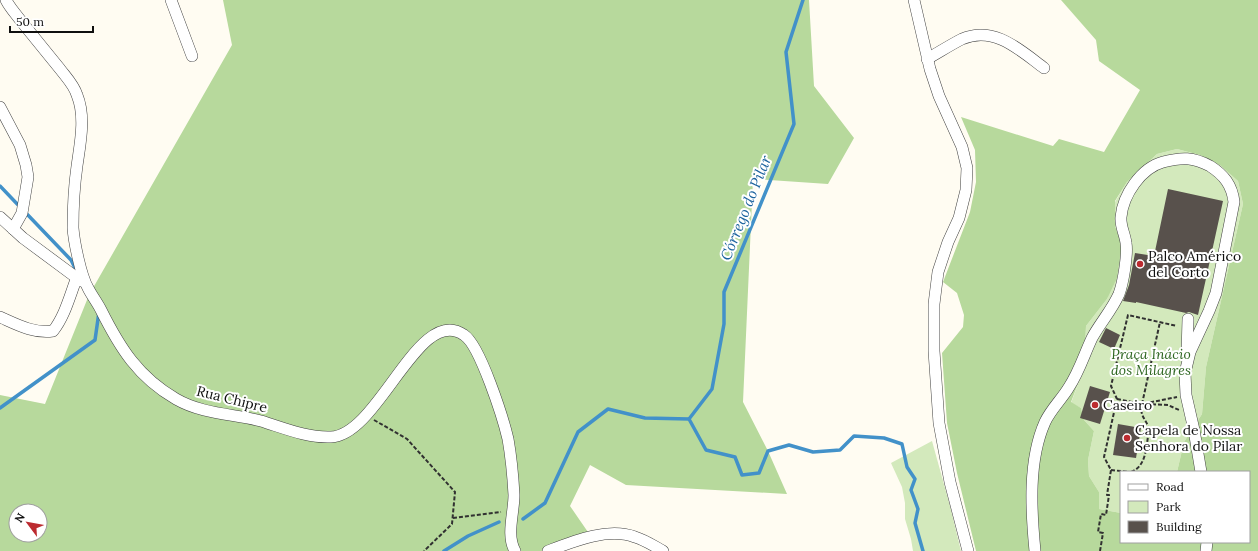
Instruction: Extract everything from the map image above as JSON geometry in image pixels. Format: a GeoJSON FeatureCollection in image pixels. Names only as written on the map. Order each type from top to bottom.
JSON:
{"type":"FeatureCollection","features":[{"type":"Feature","properties":{"kind":"street","name":"Rua Chipre"},"geometry":{"type":"LineString","coordinates":[[6,0],[78,94],[81,109],[82,129],[74,196],[73,230],[76,247],[86,286],[102,312],[108,326],[129,359],[157,386],[177,400],[210,412],[259,421],[301,433],[321,437],[335,437],[347,432],[359,424],[416,350],[430,337],[436,333],[446,330],[462,332],[470,339],[479,357],[498,406],[508,438],[514,496],[511,529],[513,547],[515,551]]}},
{"type":"Feature","properties":{"kind":"street"},"geometry":{"type":"LineString","coordinates":[[171,0],[192,56]]}},
{"type":"Feature","properties":{"kind":"street"},"geometry":{"type":"LineString","coordinates":[[914,0],[927,59],[939,96],[962,147],[967,168],[966,190],[959,218],[948,242],[938,272],[934,304],[934,351],[939,423],[950,482],[968,551]]}},
{"type":"Feature","properties":{"kind":"street"},"geometry":{"type":"LineString","coordinates":[[927,59],[962,39],[978,35],[994,36],[1010,43],[1044,68]]}},
{"type":"Feature","properties":{"kind":"street"},"geometry":{"type":"LineString","coordinates":[[0,108],[12,127],[20,145],[28,177],[22,213],[13,229]]}},
{"type":"Feature","properties":{"kind":"street"},"geometry":{"type":"LineString","coordinates":[[1035,551],[1032,512],[1034,467],[1038,441],[1046,421],[1076,376],[1092,339],[1120,292],[1127,256],[1121,218],[1126,198],[1129,190],[1150,169],[1160,163],[1179,158],[1196,160],[1218,171],[1230,185],[1234,202],[1216,292],[1186,364]]}},
{"type":"Feature","properties":{"kind":"street"},"geometry":{"type":"LineString","coordinates":[[0,217],[13,229],[77,277],[86,286]]}},
{"type":"Feature","properties":{"kind":"street"},"geometry":{"type":"LineString","coordinates":[[0,317],[32,330],[45,332],[53,331],[67,305],[77,277]]}},
{"type":"Feature","properties":{"kind":"street"},"geometry":{"type":"LineString","coordinates":[[1188,324],[1184,382],[1201,471]]}},
{"type":"Feature","properties":{"kind":"street"},"geometry":{"type":"LineString","coordinates":[[548,551],[573,542],[600,535],[618,534],[634,536],[663,551]]}},
{"type":"Feature","properties":{"kind":"path"},"geometry":{"type":"LineString","coordinates":[[1100,551],[1103,532],[1098,532],[1102,514],[1106,515],[1109,496],[1107,495],[1111,470],[1104,457],[1118,399],[1111,386],[1128,315],[1160,322],[1188,324]]}},
{"type":"Feature","properties":{"kind":"path"},"geometry":{"type":"LineString","coordinates":[[1132,471],[1140,467],[1143,462],[1148,426],[1141,414],[1142,404],[1160,322]]}},
{"type":"Feature","properties":{"kind":"path"},"geometry":{"type":"LineString","coordinates":[[1142,404],[1186,395]]}},
{"type":"Feature","properties":{"kind":"path"},"geometry":{"type":"LineString","coordinates":[[1118,399],[1142,404],[1161,404],[1174,407],[1191,420]]}},
{"type":"Feature","properties":{"kind":"path"},"geometry":{"type":"LineString","coordinates":[[366,416],[407,438],[455,492],[452,524],[424,551]]}},
{"type":"Feature","properties":{"kind":"path"},"geometry":{"type":"LineString","coordinates":[[1111,470],[1120,471]]}},
{"type":"Feature","properties":{"kind":"path"},"geometry":{"type":"LineString","coordinates":[[453,518],[512,510]]}},
{"type":"Feature","properties":{"kind":"green space"},"geometry":{"type":"Polygon","coordinates":[[[223,0],[809,0],[814,86],[854,138],[828,184],[753,179],[743,402],[768,451],[787,494],[626,485],[590,465],[570,506],[590,535],[550,551],[0,551],[0,395],[45,404],[89,295],[232,45],[223,0]]]}},
{"type":"Feature","properties":{"kind":"green space"},"geometry":{"type":"Polygon","coordinates":[[[1061,0],[1258,0],[1258,551],[976,551],[957,473],[947,423],[942,353],[963,327],[964,315],[957,293],[943,282],[970,212],[976,182],[975,150],[961,117],[1053,146],[1059,139],[1104,152],[1140,90],[1099,61],[1096,40],[1061,0]],[[1177,149],[1157,154],[1127,182],[1115,201],[1115,226],[1122,245],[1117,278],[1107,299],[1086,326],[1084,368],[1071,402],[1081,408],[1084,420],[1094,431],[1088,460],[1089,476],[1099,492],[1099,509],[1120,513],[1120,543],[1250,543],[1250,471],[1177,471],[1184,442],[1202,414],[1206,367],[1243,204],[1238,181],[1221,166],[1200,155],[1177,149]]]}},
{"type":"Feature","properties":{"kind":"green space","name":"Praça Inácio dos Milagres"},"geometry":{"type":"Polygon","coordinates":[[[1177,149],[1200,155],[1221,166],[1238,181],[1243,204],[1206,367],[1202,414],[1184,442],[1177,471],[1120,471],[1120,513],[1099,509],[1099,492],[1089,476],[1088,460],[1094,431],[1084,420],[1081,408],[1071,403],[1084,368],[1086,326],[1107,299],[1122,245],[1115,226],[1115,202],[1127,182],[1157,154],[1177,149]]]}},
{"type":"Feature","properties":{"kind":"green space"},"geometry":{"type":"Polygon","coordinates":[[[932,441],[961,551],[913,551],[905,519],[905,503],[902,487],[891,463],[932,441]]]}},
{"type":"Feature","properties":{"kind":"building"},"geometry":{"type":"Polygon","coordinates":[[[1168,189],[1223,201],[1198,315],[1136,302],[1123,301],[1129,285],[1135,253],[1154,256],[1168,189]]]}},
{"type":"Feature","properties":{"kind":"building"},"geometry":{"type":"Polygon","coordinates":[[[1106,328],[1120,335],[1114,349],[1099,342],[1106,328]]]}},
{"type":"Feature","properties":{"kind":"building","name":"Caseiro"},"geometry":{"type":"Polygon","coordinates":[[[1090,386],[1110,392],[1100,424],[1080,418],[1090,386]]]}},
{"type":"Feature","properties":{"kind":"building","name":"Capela de Nossa Senhora do Pilar"},"geometry":{"type":"Polygon","coordinates":[[[1118,424],[1141,428],[1136,458],[1113,455],[1118,424]]]}},
{"type":"Feature","properties":{"kind":"waterway","name":"Córrego do Pilar"},"geometry":{"type":"LineString","coordinates":[[689,419],[712,389],[724,324],[724,292],[794,124],[786,52],[803,0]]}},
{"type":"Feature","properties":{"kind":"waterway"},"geometry":{"type":"LineString","coordinates":[[0,186],[21,208]]}},
{"type":"Feature","properties":{"kind":"waterway"},"geometry":{"type":"LineString","coordinates":[[25,212],[71,260],[76,270]]}},
{"type":"Feature","properties":{"kind":"waterway"},"geometry":{"type":"LineString","coordinates":[[0,408],[95,340],[99,312]]}},
{"type":"Feature","properties":{"kind":"waterway"},"geometry":{"type":"LineString","coordinates":[[523,519],[545,503],[578,432],[608,409],[645,418],[689,419],[706,450],[735,457],[742,475],[759,473],[768,451],[789,445],[813,452],[840,450],[854,436],[884,438],[902,444],[907,467],[915,479],[911,490],[918,509],[915,523],[923,551]]}},
{"type":"Feature","properties":{"kind":"waterway"},"geometry":{"type":"LineString","coordinates":[[444,551],[468,536],[499,522]]}},
{"type":"Feature","properties":{"kind":"place","name":"Palco Américo del Corto"},"geometry":{"type":"Point","coordinates":[1140,264]}},
{"type":"Feature","properties":{"kind":"place","name":"Caseiro"},"geometry":{"type":"Point","coordinates":[1095,405]}},
{"type":"Feature","properties":{"kind":"place","name":"Capela de Nossa Senhora do Pilar"},"geometry":{"type":"Point","coordinates":[1127,438]}}]}
